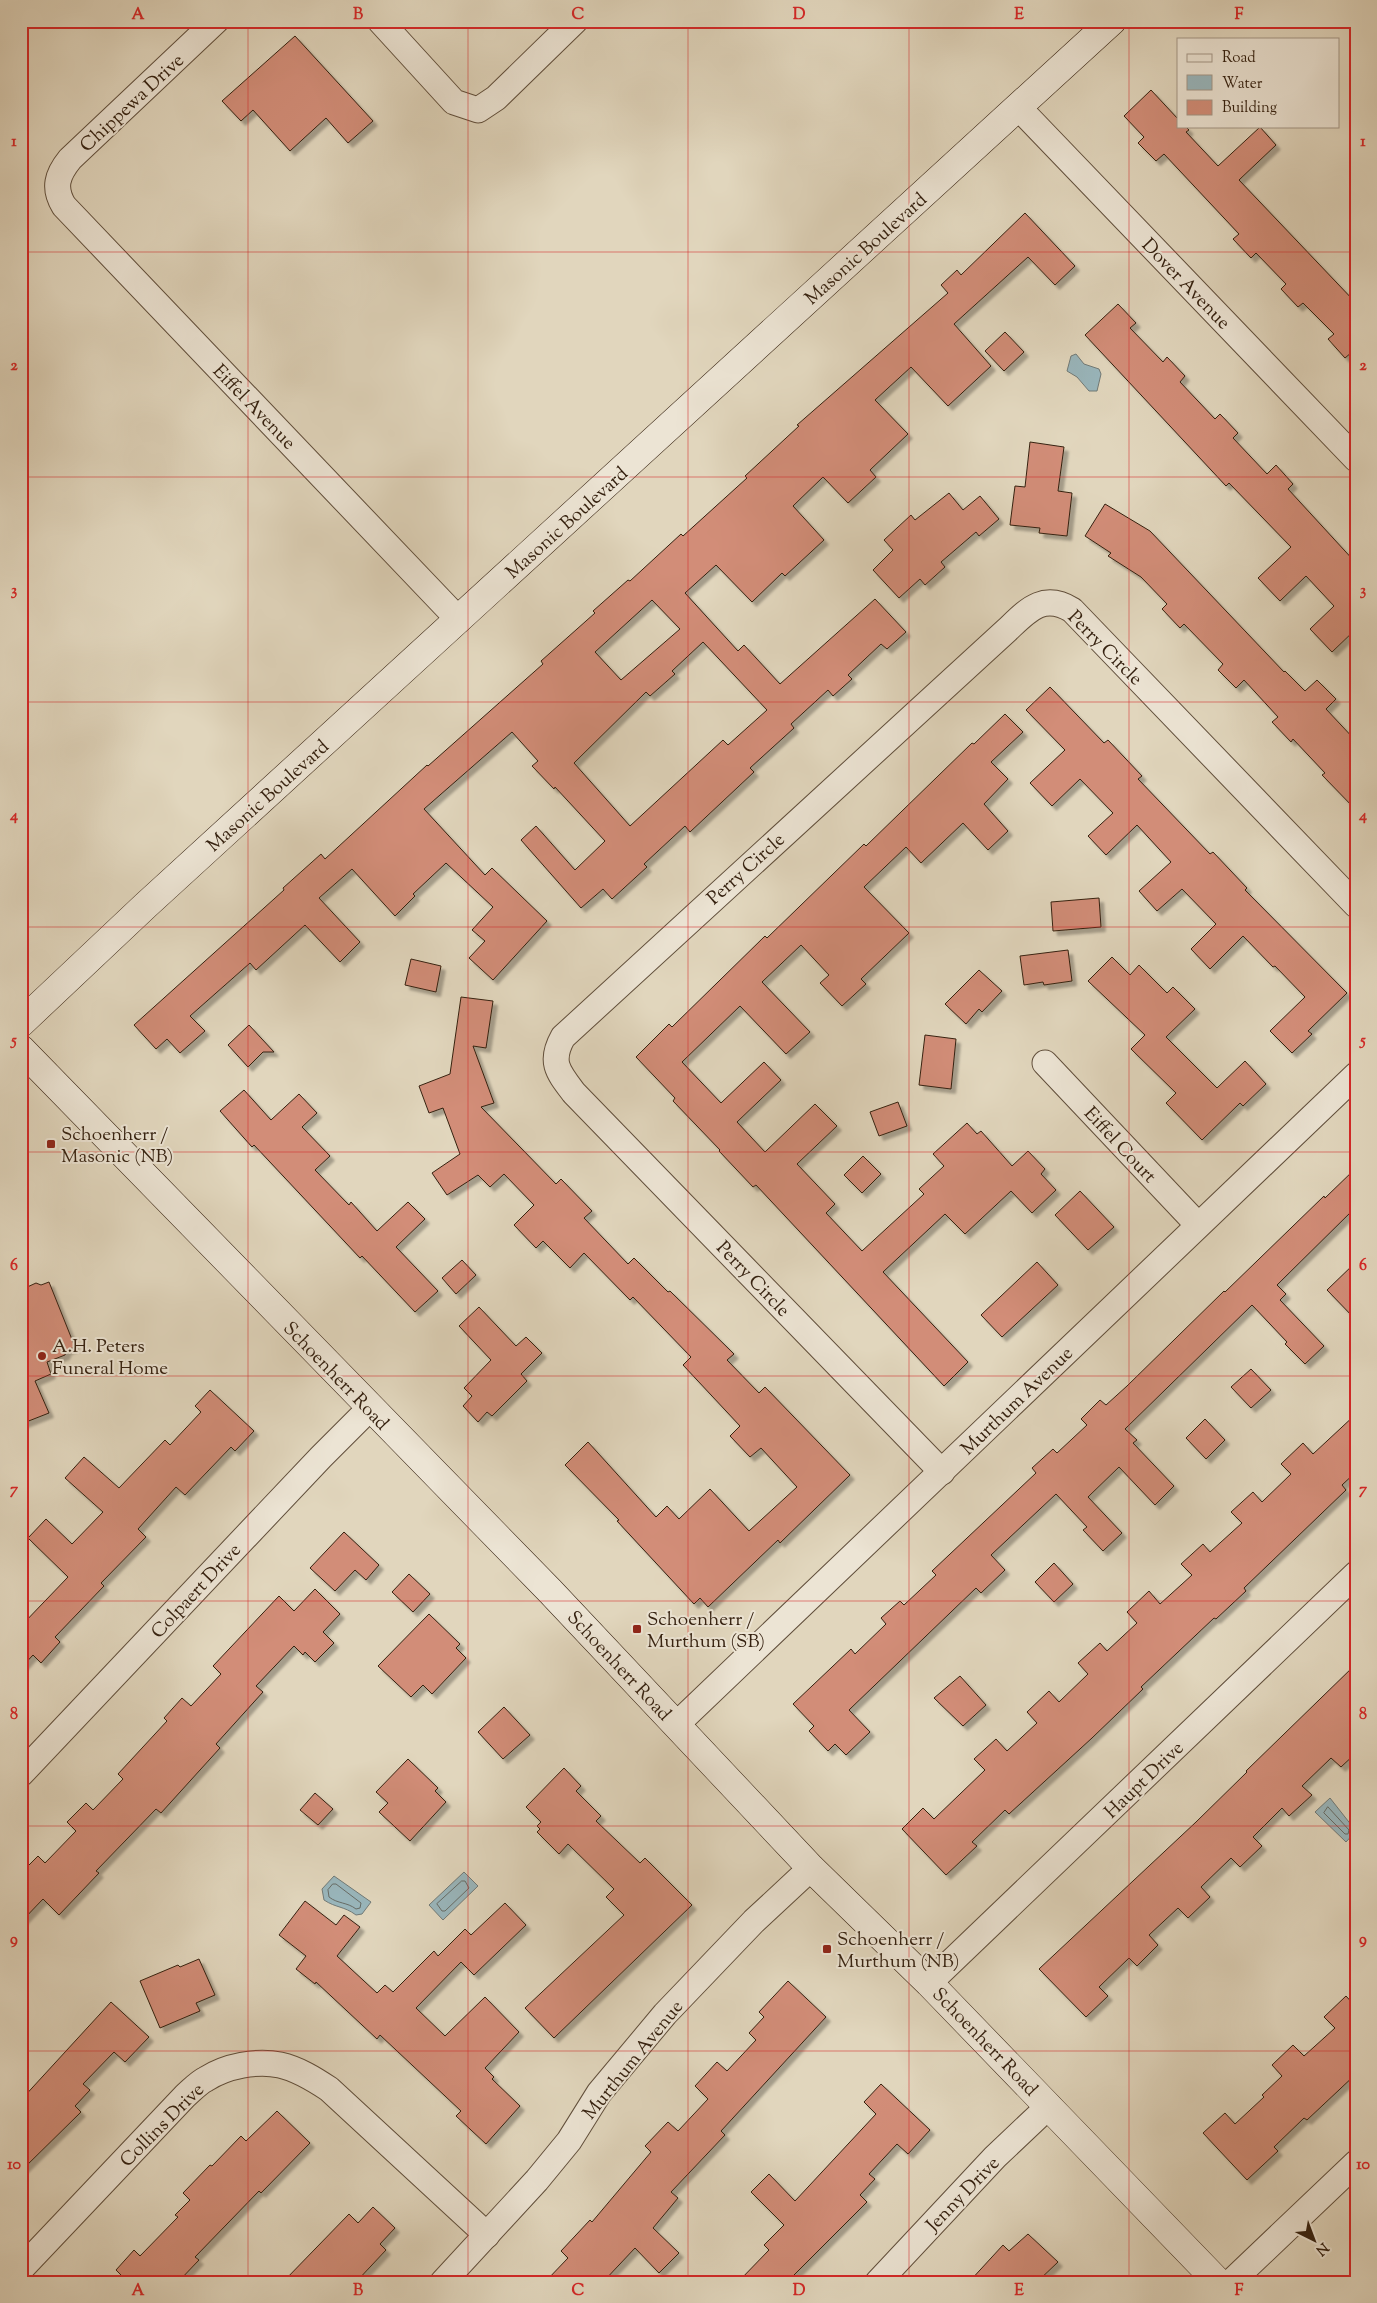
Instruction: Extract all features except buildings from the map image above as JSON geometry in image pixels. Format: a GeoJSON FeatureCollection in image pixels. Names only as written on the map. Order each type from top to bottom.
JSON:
{"type":"FeatureCollection","features":[{"type":"Feature","properties":{"kind":"main road","name":"Masonic Boulevard"},"geometry":{"type":"LineString","coordinates":[[21,1023],[145,906],[1112,21]]}},
{"type":"Feature","properties":{"kind":"main road","name":"Schoenherr Road"},"geometry":{"type":"LineString","coordinates":[[21,1049],[550,1591],[811,1868],[929,1983],[1218,2282]]}},
{"type":"Feature","properties":{"kind":"street","name":"Chippewa Drive"},"geometry":{"type":"LineString","coordinates":[[57,189],[60,174],[70,159],[216,21]]}},
{"type":"Feature","properties":{"kind":"street"},"geometry":{"type":"LineString","coordinates":[[380,21],[454,102],[478,110],[496,98],[576,21]]}},
{"type":"Feature","properties":{"kind":"street","name":"Dover Avenue"},"geometry":{"type":"LineString","coordinates":[[1018,107],[1356,459]]}},
{"type":"Feature","properties":{"kind":"street","name":"Eiffel Avenue"},"geometry":{"type":"LineString","coordinates":[[57,189],[58,196],[64,206],[459,620]]}},
{"type":"Feature","properties":{"kind":"street","name":"Perry Circle"},"geometry":{"type":"LineString","coordinates":[[942,1472],[574,1093],[555,1064],[556,1050],[563,1037],[1029,610],[1041,603],[1054,602],[1072,610],[1356,905]]}},
{"type":"Feature","properties":{"kind":"street","name":"Eiffel Court"},"geometry":{"type":"LineString","coordinates":[[1044,1063],[1198,1225]]}},
{"type":"Feature","properties":{"kind":"street","name":"Murthum Avenue"},"geometry":{"type":"LineString","coordinates":[[676,1725],[1356,1075]]}},
{"type":"Feature","properties":{"kind":"street","name":"Colpaert Drive"},"geometry":{"type":"LineString","coordinates":[[21,1774],[321,1457],[370,1408]]}},
{"type":"Feature","properties":{"kind":"street","name":"Haupt Drive"},"geometry":{"type":"LineString","coordinates":[[929,1983],[1356,1574]]}},
{"type":"Feature","properties":{"kind":"street","name":"Murthum Avenue"},"geometry":{"type":"LineString","coordinates":[[443,2282],[569,2141],[599,2093],[665,2014],[754,1922],[811,1868]]}},
{"type":"Feature","properties":{"kind":"street","name":"Collins Drive"},"geometry":{"type":"LineString","coordinates":[[21,2269],[185,2096],[206,2078],[230,2068],[256,2063],[280,2065],[308,2076],[328,2089],[487,2235]]}},
{"type":"Feature","properties":{"kind":"street","name":"Jenny Drive"},"geometry":{"type":"LineString","coordinates":[[878,2282],[995,2157],[1049,2106]]}},
{"type":"Feature","properties":{"kind":"street"},"geometry":{"type":"LineString","coordinates":[[1231,2282],[1356,2163]]}},
{"type":"Feature","properties":{"kind":"water"},"geometry":{"type":"Polygon","coordinates":[[[1076,354],[1084,364],[1099,369],[1101,374],[1097,391],[1089,391],[1077,377],[1067,371],[1071,356],[1076,354]]]}},
{"type":"Feature","properties":{"kind":"water"},"geometry":{"type":"Polygon","coordinates":[[[1330,1798],[1356,1831],[1346,1842],[1315,1812],[1330,1798]]]}},
{"type":"Feature","properties":{"kind":"water"},"geometry":{"type":"Polygon","coordinates":[[[464,1872],[478,1886],[443,1920],[429,1905],[464,1872]]]}},
{"type":"Feature","properties":{"kind":"water"},"geometry":{"type":"Polygon","coordinates":[[[334,1876],[371,1902],[362,1914],[356,1915],[324,1900],[322,1889],[334,1876]]]}},
{"type":"Feature","properties":{"kind":"place","name":"Schoenherr / Masonic (NB)"},"geometry":{"type":"Point","coordinates":[51,1144]}},
{"type":"Feature","properties":{"kind":"place","name":"A.H. Peters Funeral Home"},"geometry":{"type":"Point","coordinates":[42,1356]}},
{"type":"Feature","properties":{"kind":"place","name":"Schoenherr / Murthum (SB)"},"geometry":{"type":"Point","coordinates":[637,1629]}},
{"type":"Feature","properties":{"kind":"place","name":"Schoenherr / Murthum (NB)"},"geometry":{"type":"Point","coordinates":[827,1949]}}]}
